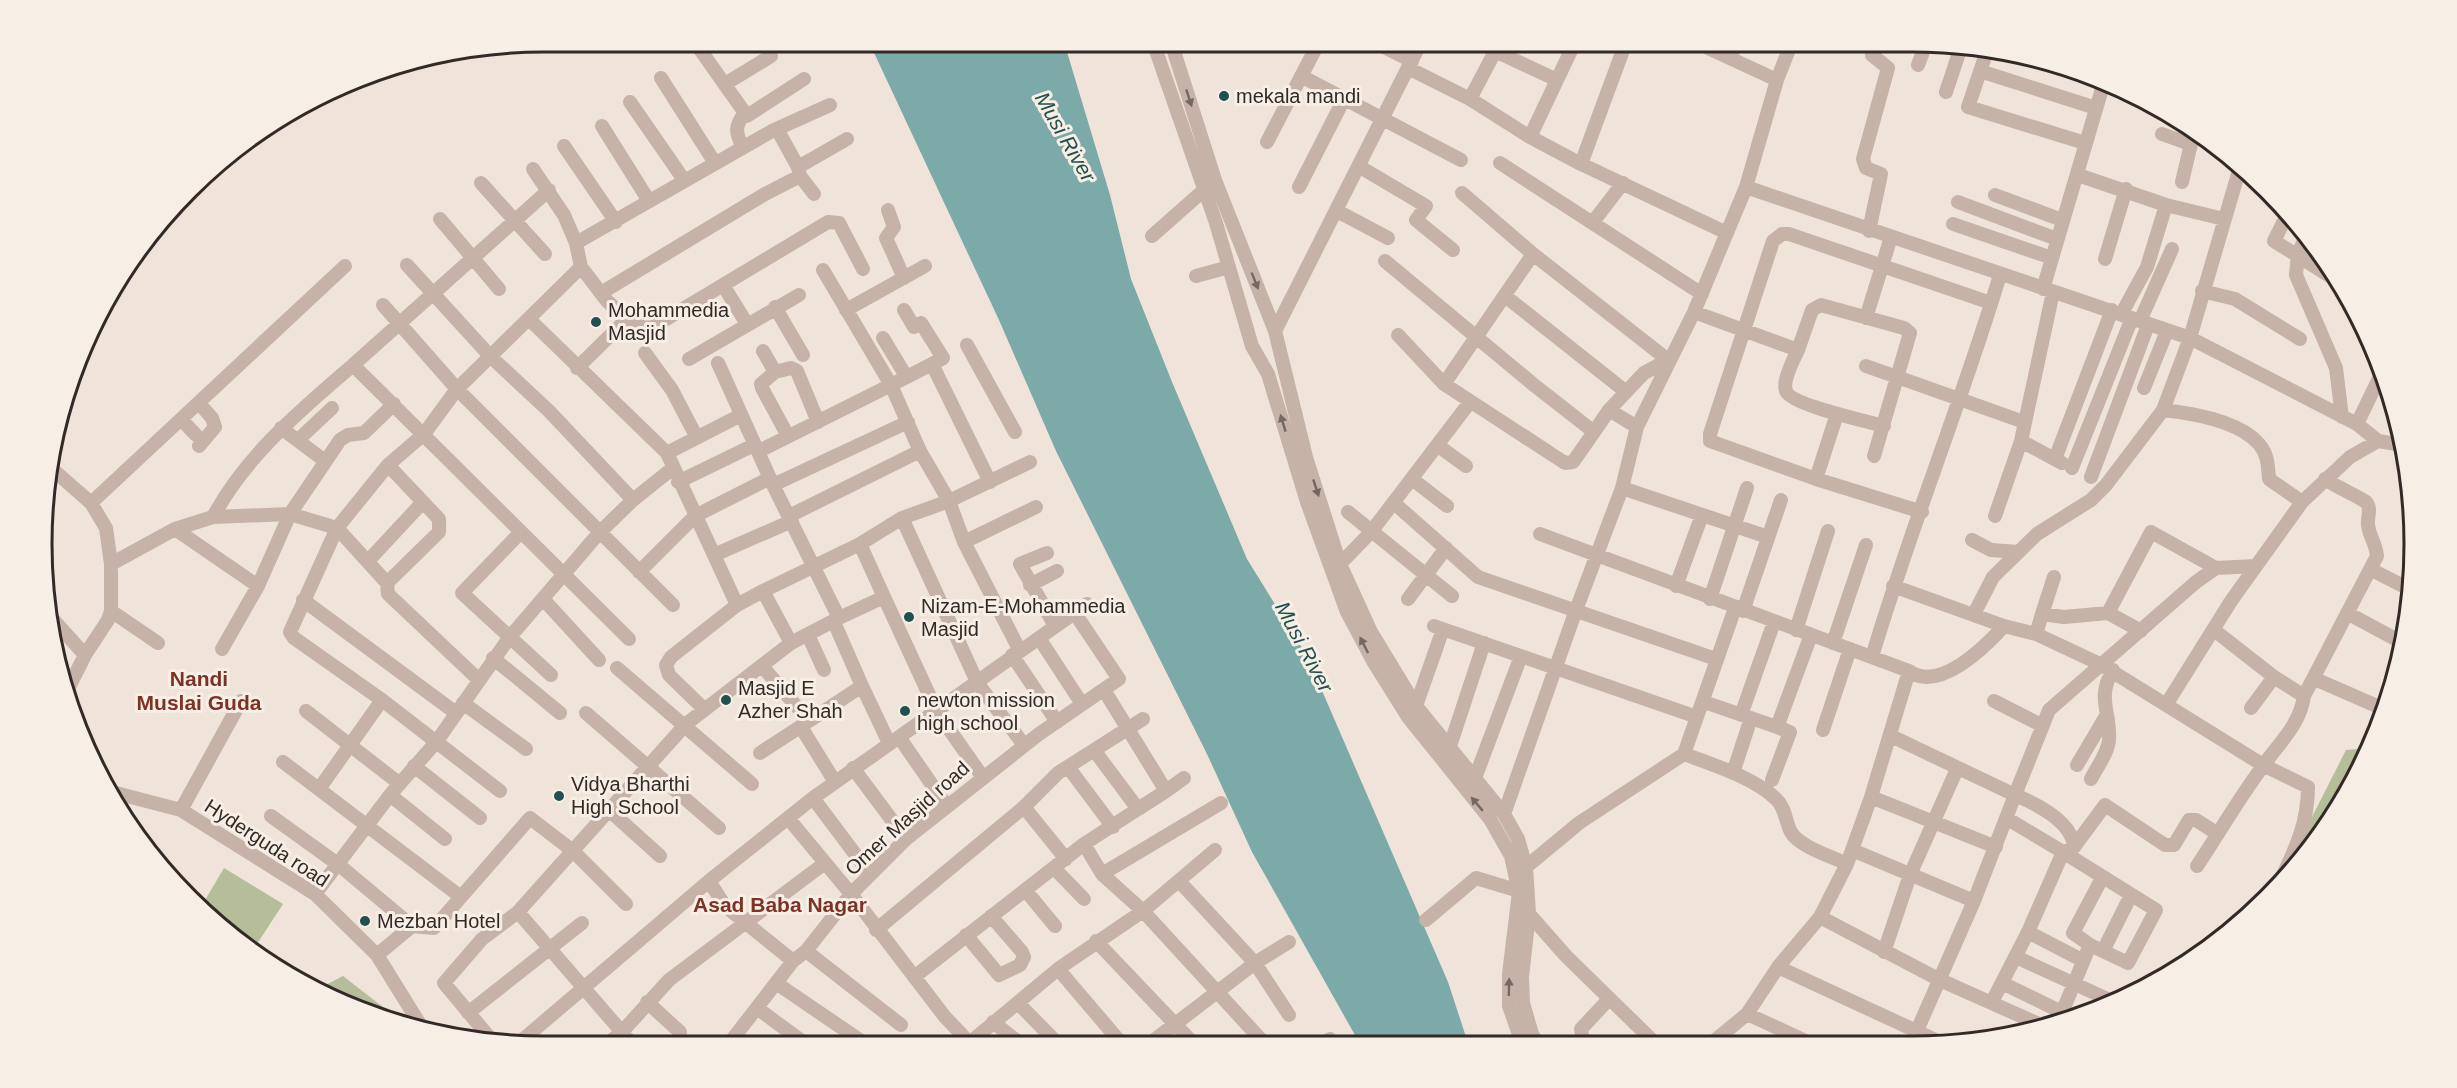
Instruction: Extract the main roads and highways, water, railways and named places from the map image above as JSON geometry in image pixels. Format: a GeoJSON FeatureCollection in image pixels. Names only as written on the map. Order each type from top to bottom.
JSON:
{"type":"FeatureCollection","features":[{"type":"Feature","properties":{"kind":"water","name":"Musi River"},"geometry":{"type":"Polygon","coordinates":[[[874,52],[1067,52],[1110,195],[1131,279],[1172,382],[1247,559],[1307,656],[1448,982],[1466,1036],[1356,1036],[1252,852],[1207,754],[1056,451],[999,320],[874,52]]]}},
{"type":"Feature","properties":{"kind":"place","name":"mekala mandi"},"geometry":{"type":"Point","coordinates":[1224,96]}},
{"type":"Feature","properties":{"kind":"place","name":"Mohammedia Masjid"},"geometry":{"type":"Point","coordinates":[596,322]}},
{"type":"Feature","properties":{"kind":"place","name":"Nizam-E-Mohammedia Masjid"},"geometry":{"type":"Point","coordinates":[909,617]}},
{"type":"Feature","properties":{"kind":"place","name":"Masjid E Azher Shah"},"geometry":{"type":"Point","coordinates":[726,700]}},
{"type":"Feature","properties":{"kind":"place","name":"newton mission high school"},"geometry":{"type":"Point","coordinates":[905,711]}},
{"type":"Feature","properties":{"kind":"place","name":"Vidya Bharthi High School"},"geometry":{"type":"Point","coordinates":[559,796]}},
{"type":"Feature","properties":{"kind":"place","name":"Mezban Hotel"},"geometry":{"type":"Point","coordinates":[365,921]}},
{"type":"Feature","properties":{"kind":"district","name":"Nandi Muslai Guda"},"geometry":{"type":"Point","coordinates":[199,691]}},
{"type":"Feature","properties":{"kind":"district","name":"Asad Baba Nagar"},"geometry":{"type":"Point","coordinates":[780,905]}}]}
